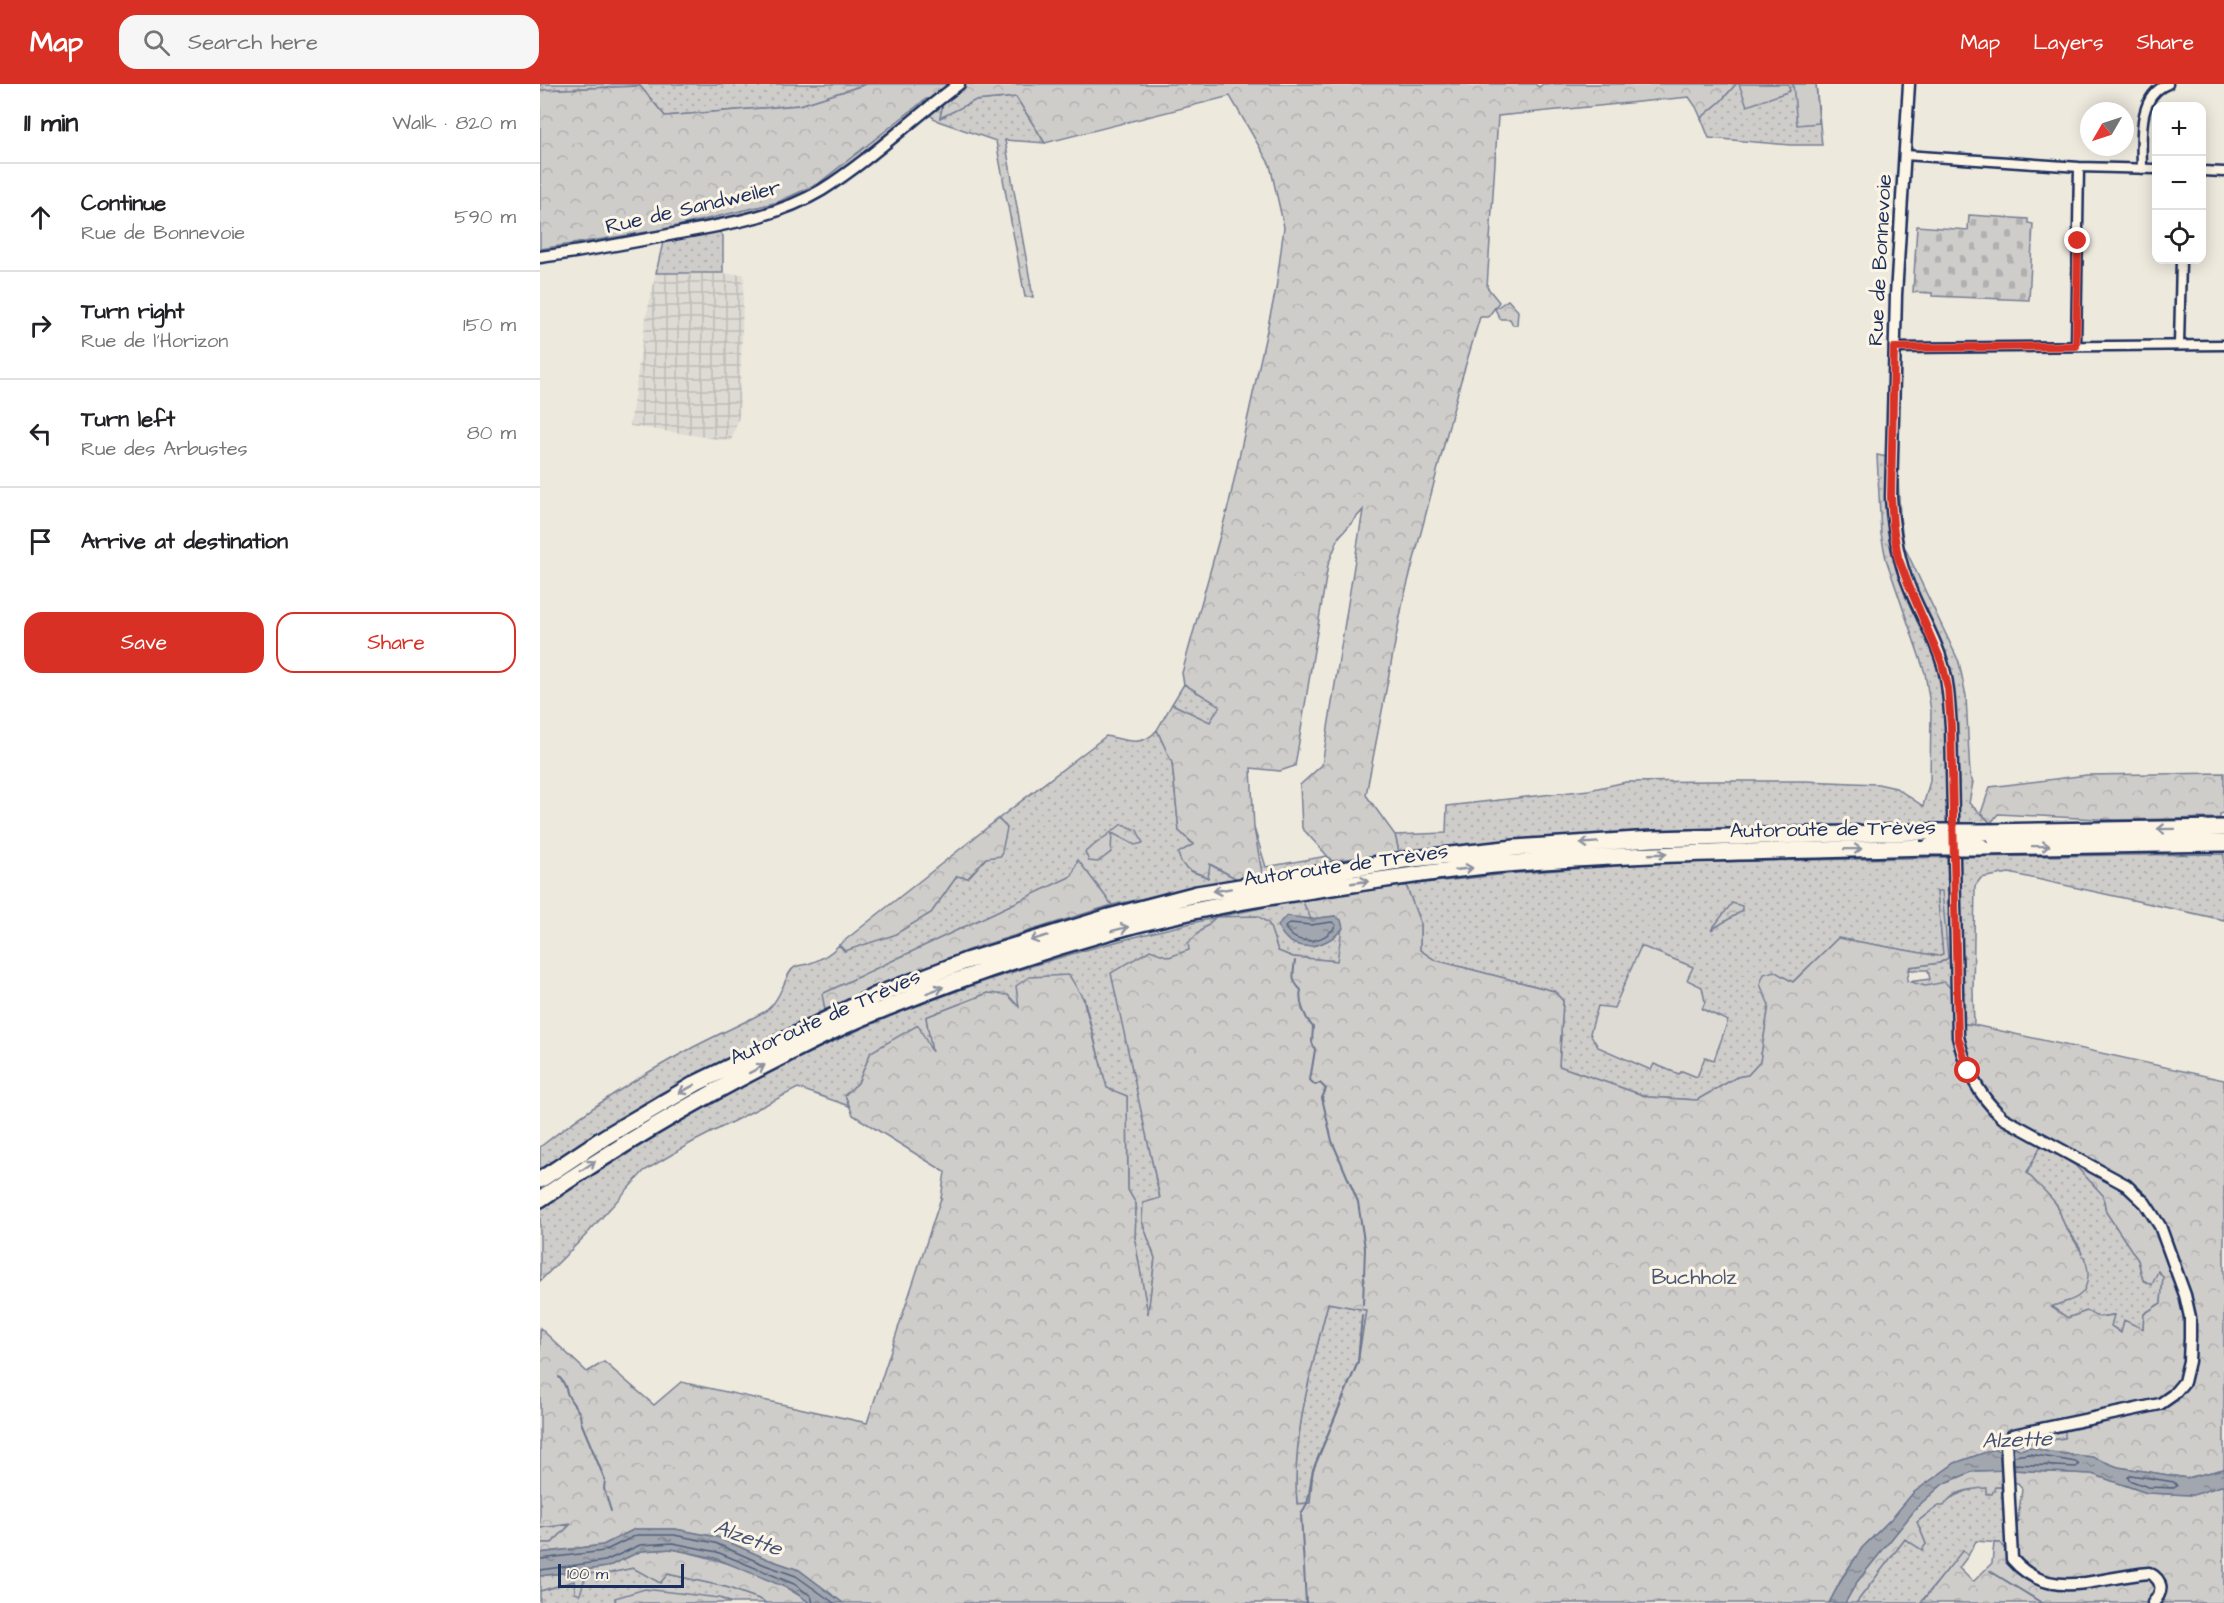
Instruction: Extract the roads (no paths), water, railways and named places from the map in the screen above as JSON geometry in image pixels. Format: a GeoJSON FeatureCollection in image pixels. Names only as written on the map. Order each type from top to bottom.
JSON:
{"type":"FeatureCollection","features":[{"type":"Feature","properties":{"kind":"highway","name":"Autoroute de Trèves"},"geometry":{"type":"LineString","coordinates":[[540,1180],[605,1137],[697,1083],[877,995],[977,957],[1109,917],[1198,902],[1404,860],[1515,848],[1653,839],[1920,832],[2224,828]]}},
{"type":"Feature","properties":{"kind":"highway","name":"Autoroute de Trèves"},"geometry":{"type":"LineString","coordinates":[[540,1199],[612,1150],[696,1101],[883,1009],[974,975],[1198,902],[1516,863],[1653,854],[2224,843]]}},
{"type":"Feature","properties":{"kind":"main road","name":"Rue de Sandweiler"},"geometry":{"type":"LineString","coordinates":[[540,257],[612,247],[728,224],[780,210],[822,190],[959,84]]}},
{"type":"Feature","properties":{"kind":"main road","name":"Rue de Bonnevoie"},"geometry":{"type":"LineString","coordinates":[[1909,84],[1894,348],[1891,497],[1898,557],[1939,654],[1948,688],[1951,726],[1958,1037],[1976,1086],[2003,1118],[2126,1185],[2145,1203],[2160,1226],[2186,1295],[2190,1317],[2188,1361],[2184,1382],[2173,1395],[2160,1404],[2013,1435],[2006,1442],[2012,1559],[2020,1572],[2032,1582],[2048,1590],[2064,1593],[2149,1573],[2161,1584],[2161,1592],[2153,1603]]}},
{"type":"Feature","properties":{"kind":"street"},"geometry":{"type":"LineString","coordinates":[[2142,169],[2143,120],[2149,99],[2168,84]]}},
{"type":"Feature","properties":{"kind":"street"},"geometry":{"type":"LineString","coordinates":[[1905,155],[2079,167],[2152,169]]}},
{"type":"Feature","properties":{"kind":"street"},"geometry":{"type":"LineString","coordinates":[[2076,346],[2079,167]]}},
{"type":"Feature","properties":{"kind":"street"},"geometry":{"type":"LineString","coordinates":[[2206,171],[2224,172]]}},
{"type":"Feature","properties":{"kind":"street"},"geometry":{"type":"LineString","coordinates":[[2179,345],[2181,264]]}},
{"type":"Feature","properties":{"kind":"street"},"geometry":{"type":"LineString","coordinates":[[1894,348],[2224,345]]}},
{"type":"Feature","properties":{"kind":"water"},"geometry":{"type":"Polygon","coordinates":[[[1288,916],[1311,919],[1335,916],[1341,920],[1343,928],[1336,935],[1318,945],[1299,945],[1284,936],[1278,926],[1288,916]]]}},
{"type":"Feature","properties":{"kind":"water","name":"Alzette"},"geometry":{"type":"Polygon","coordinates":[[[2015,1447],[2021,1450],[2029,1447],[2049,1452],[2092,1457],[2118,1467],[2187,1478],[2224,1469],[2224,1485],[2193,1495],[2147,1493],[2092,1474],[2012,1470],[1974,1471],[1943,1484],[1918,1506],[1857,1582],[1845,1603],[1829,1603],[1862,1548],[1913,1493],[1955,1463],[1995,1449],[2005,1451],[2015,1447]]]}},
{"type":"Feature","properties":{"kind":"water","name":"Alzette"},"geometry":{"type":"Polygon","coordinates":[[[635,1529],[675,1529],[717,1537],[799,1570],[843,1603],[810,1603],[792,1590],[715,1558],[672,1549],[641,1551],[607,1567],[540,1576],[540,1553],[603,1545],[635,1529]]]}},
{"type":"Feature","properties":{"kind":"waterway"},"geometry":{"type":"LineString","coordinates":[[1295,961],[1294,980],[1301,990],[1300,1000],[1303,1010],[1313,1027],[1312,1042],[1315,1050],[1310,1080],[1315,1085],[1320,1083],[1326,1089],[1322,1098],[1332,1141],[1358,1202],[1365,1248],[1363,1304]]}},
{"type":"Feature","properties":{"kind":"waterway"},"geometry":{"type":"LineString","coordinates":[[1306,1603],[1301,1514],[1308,1499],[1313,1470],[1358,1362],[1362,1315]]}},
{"type":"Feature","properties":{"kind":"waterway"},"geometry":{"type":"LineString","coordinates":[[559,1377],[580,1414],[581,1422],[605,1480],[604,1489],[611,1511]]}},
{"type":"Feature","properties":{"kind":"waterway"},"geometry":{"type":"LineString","coordinates":[[1990,1571],[2042,1603]]}},
{"type":"Feature","properties":{"kind":"park label","name":"Buchholz"},"geometry":{"type":"Point","coordinates":[1694,1277]}}]}
